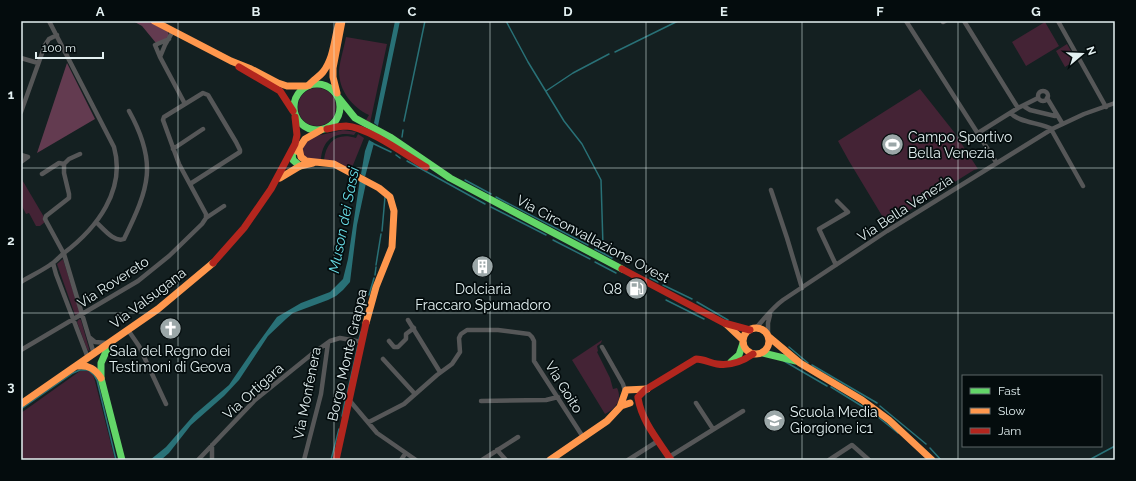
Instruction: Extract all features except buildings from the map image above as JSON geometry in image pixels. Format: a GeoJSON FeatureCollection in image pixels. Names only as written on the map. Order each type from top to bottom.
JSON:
{"type":"FeatureCollection","features":[{"type":"Feature","properties":{"kind":"main road","name":"Via Circonvallazione Ovest"},"geometry":{"type":"LineString","coordinates":[[154,21],[231,61],[251,69],[278,83],[287,86],[317,83],[325,85],[332,89],[352,115],[450,178]]}},
{"type":"Feature","properties":{"kind":"main road"},"geometry":{"type":"LineString","coordinates":[[294,114],[293,105],[297,94],[322,73],[327,65],[341,21]]}},
{"type":"Feature","properties":{"kind":"main road"},"geometry":{"type":"LineString","coordinates":[[322,130],[332,124],[338,117],[340,107],[334,79],[334,71],[341,32],[341,21]]}},
{"type":"Feature","properties":{"kind":"main road","name":"Via Circonvallazione Ovest"},"geometry":{"type":"LineString","coordinates":[[231,61],[280,92],[300,124],[307,128],[322,130],[346,126],[366,133],[426,167],[450,178],[724,323],[763,330],[800,363],[862,400],[889,420],[932,460]]}},
{"type":"Feature","properties":{"kind":"main road","name":"Via Valsugana"},"geometry":{"type":"LineString","coordinates":[[270,191],[293,148],[296,139],[294,114]]}},
{"type":"Feature","properties":{"kind":"main road","name":"Via Valsugana"},"geometry":{"type":"LineString","coordinates":[[21,404],[177,295],[210,266],[244,228],[306,139],[322,130]]}},
{"type":"Feature","properties":{"kind":"main road"},"geometry":{"type":"LineString","coordinates":[[296,139],[296,147],[292,158],[300,166]]}},
{"type":"Feature","properties":{"kind":"main road"},"geometry":{"type":"LineString","coordinates":[[299,148],[301,157],[304,160],[318,162]]}},
{"type":"Feature","properties":{"kind":"main road"},"geometry":{"type":"LineString","coordinates":[[280,178],[300,166],[318,162]]}},
{"type":"Feature","properties":{"kind":"main road","name":"Borgo Monte Grappa"},"geometry":{"type":"LineString","coordinates":[[318,162],[334,164],[384,191],[390,197],[393,206],[394,222],[390,254],[374,295],[336,460]]}},
{"type":"Feature","properties":{"kind":"main road","name":"Via Circonvallazione Ovest"},"geometry":{"type":"LineString","coordinates":[[724,323],[743,342],[748,351],[753,354],[763,353],[800,363]]}},
{"type":"Feature","properties":{"kind":"main road"},"geometry":{"type":"LineString","coordinates":[[731,362],[739,355],[744,336],[753,329]]}},
{"type":"Feature","properties":{"kind":"main road"},"geometry":{"type":"LineString","coordinates":[[763,353],[769,346],[768,336]]}},
{"type":"Feature","properties":{"kind":"main road"},"geometry":{"type":"LineString","coordinates":[[110,343],[101,363],[101,378],[122,460]]}},
{"type":"Feature","properties":{"kind":"main road"},"geometry":{"type":"LineString","coordinates":[[620,407],[635,402],[647,389],[696,359],[703,358],[716,364],[739,362],[753,354]]}},
{"type":"Feature","properties":{"kind":"main road"},"geometry":{"type":"LineString","coordinates":[[91,356],[101,363]]}},
{"type":"Feature","properties":{"kind":"main road"},"geometry":{"type":"LineString","coordinates":[[91,356],[96,371],[101,378]]}},
{"type":"Feature","properties":{"kind":"main road"},"geometry":{"type":"LineString","coordinates":[[76,366],[89,366],[96,371]]}},
{"type":"Feature","properties":{"kind":"main road"},"geometry":{"type":"LineString","coordinates":[[628,391],[647,389]]}},
{"type":"Feature","properties":{"kind":"main road"},"geometry":{"type":"LineString","coordinates":[[628,391],[636,391],[639,409]]}},
{"type":"Feature","properties":{"kind":"main road"},"geometry":{"type":"LineString","coordinates":[[628,391],[626,401],[639,409],[670,459]]}},
{"type":"Feature","properties":{"kind":"main road"},"geometry":{"type":"LineString","coordinates":[[550,460],[610,419],[620,407],[628,391]]}},
{"type":"Feature","properties":{"kind":"street"},"geometry":{"type":"LineString","coordinates":[[21,282],[53,263],[87,233],[96,222],[113,193],[116,176],[116,156],[109,135],[49,21]]}},
{"type":"Feature","properties":{"kind":"street"},"geometry":{"type":"LineString","coordinates":[[906,21],[996,162]]}},
{"type":"Feature","properties":{"kind":"street"},"geometry":{"type":"LineString","coordinates":[[964,21],[1018,108]]}},
{"type":"Feature","properties":{"kind":"street"},"geometry":{"type":"LineString","coordinates":[[1058,21],[1106,107]]}},
{"type":"Feature","properties":{"kind":"street"},"geometry":{"type":"LineString","coordinates":[[160,57],[173,31]]}},
{"type":"Feature","properties":{"kind":"street"},"geometry":{"type":"LineString","coordinates":[[21,112],[46,43],[57,35]]}},
{"type":"Feature","properties":{"kind":"street"},"geometry":{"type":"LineString","coordinates":[[169,39],[155,45],[185,104]]}},
{"type":"Feature","properties":{"kind":"street"},"geometry":{"type":"LineString","coordinates":[[21,58],[38,63]]}},
{"type":"Feature","properties":{"kind":"street"},"geometry":{"type":"LineString","coordinates":[[1038,98],[1040,91],[1043,90],[1047,92],[1047,98],[1062,123]]}},
{"type":"Feature","properties":{"kind":"street"},"geometry":{"type":"LineString","coordinates":[[190,184],[240,152],[208,95],[203,92],[164,117],[163,120],[179,164],[206,216]]}},
{"type":"Feature","properties":{"kind":"street"},"geometry":{"type":"LineString","coordinates":[[978,133],[1018,108],[1038,98]]}},
{"type":"Feature","properties":{"kind":"street"},"geometry":{"type":"LineString","coordinates":[[1038,98],[1044,101],[1047,98]]}},
{"type":"Feature","properties":{"kind":"street","name":"Via Bella Venezia"},"geometry":{"type":"LineString","coordinates":[[753,329],[774,306],[996,162],[1062,123],[1115,103]]}},
{"type":"Feature","properties":{"kind":"street"},"geometry":{"type":"LineString","coordinates":[[1024,105],[1030,110],[1054,116],[1057,115]]}},
{"type":"Feature","properties":{"kind":"street"},"geometry":{"type":"LineString","coordinates":[[96,222],[115,239],[124,239],[143,196],[147,182],[147,154],[139,129],[129,111]]}},
{"type":"Feature","properties":{"kind":"street"},"geometry":{"type":"LineString","coordinates":[[1011,113],[1015,118],[1047,126],[1051,129],[1083,186]]}},
{"type":"Feature","properties":{"kind":"street"},"geometry":{"type":"LineString","coordinates":[[173,149],[203,129]]}},
{"type":"Feature","properties":{"kind":"street"},"geometry":{"type":"LineString","coordinates":[[80,154],[69,159],[64,164],[64,173],[70,196],[45,219],[64,254],[89,337],[91,356]]}},
{"type":"Feature","properties":{"kind":"street"},"geometry":{"type":"LineString","coordinates":[[21,155],[28,157],[21,162]]}},
{"type":"Feature","properties":{"kind":"street"},"geometry":{"type":"LineString","coordinates":[[42,174],[59,163],[64,164]]}},
{"type":"Feature","properties":{"kind":"street"},"geometry":{"type":"LineString","coordinates":[[771,190],[802,288]]}},
{"type":"Feature","properties":{"kind":"street"},"geometry":{"type":"LineString","coordinates":[[836,265],[819,229],[848,212],[837,201]]}},
{"type":"Feature","properties":{"kind":"street","name":"Via Rovereto"},"geometry":{"type":"LineString","coordinates":[[21,350],[74,320],[151,271],[202,224],[206,216],[224,206]]}},
{"type":"Feature","properties":{"kind":"street"},"geometry":{"type":"LineString","coordinates":[[53,263],[74,320],[91,356]]}},
{"type":"Feature","properties":{"kind":"street"},"geometry":{"type":"LineString","coordinates":[[768,336],[769,319],[774,306]]}},
{"type":"Feature","properties":{"kind":"street"},"geometry":{"type":"LineString","coordinates":[[368,422],[404,404],[440,372],[408,320]]}},
{"type":"Feature","properties":{"kind":"street"},"geometry":{"type":"LineString","coordinates":[[389,341],[394,347],[398,347],[406,339],[406,334],[414,328]]}},
{"type":"Feature","properties":{"kind":"street"},"geometry":{"type":"LineString","coordinates":[[128,330],[139,346],[166,404]]}},
{"type":"Feature","properties":{"kind":"street","name":"Via Goito"},"geometry":{"type":"LineString","coordinates":[[440,372],[450,366],[459,354],[459,338],[466,330],[498,330],[529,334],[534,341],[534,360],[583,437]]}},
{"type":"Feature","properties":{"kind":"street"},"geometry":{"type":"LineString","coordinates":[[89,337],[99,343],[110,343]]}},
{"type":"Feature","properties":{"kind":"street","name":"Via Monfenera"},"geometry":{"type":"LineString","coordinates":[[304,460],[320,394],[328,343],[340,338],[362,342]]}},
{"type":"Feature","properties":{"kind":"street","name":"Via Ortigara"},"geometry":{"type":"LineString","coordinates":[[198,460],[255,400],[328,343]]}},
{"type":"Feature","properties":{"kind":"street"},"geometry":{"type":"LineString","coordinates":[[602,347],[628,391]]}},
{"type":"Feature","properties":{"kind":"street"},"geometry":{"type":"LineString","coordinates":[[383,359],[415,394]]}},
{"type":"Feature","properties":{"kind":"street"},"geometry":{"type":"LineString","coordinates":[[480,401],[546,400],[558,398]]}},
{"type":"Feature","properties":{"kind":"street"},"geometry":{"type":"LineString","coordinates":[[350,401],[384,438],[405,454],[416,460]]}},
{"type":"Feature","properties":{"kind":"street"},"geometry":{"type":"LineString","coordinates":[[696,403],[713,429]]}},
{"type":"Feature","properties":{"kind":"street"},"geometry":{"type":"LineString","coordinates":[[670,459],[713,429],[743,412]]}},
{"type":"Feature","properties":{"kind":"street"},"geometry":{"type":"LineString","coordinates":[[482,460],[518,437]]}},
{"type":"Feature","properties":{"kind":"street"},"geometry":{"type":"LineString","coordinates":[[628,460],[658,441]]}},
{"type":"Feature","properties":{"kind":"street"},"geometry":{"type":"LineString","coordinates":[[212,445],[212,460]]}},
{"type":"Feature","properties":{"kind":"street"},"geometry":{"type":"LineString","coordinates":[[829,460],[852,445],[869,460]]}},
{"type":"Feature","properties":{"kind":"street"},"geometry":{"type":"LineString","coordinates":[[497,450],[506,460]]}},
{"type":"Feature","properties":{"kind":"street"},"geometry":{"type":"LineString","coordinates":[[401,460],[405,454]]}},
{"type":"Feature","properties":{"kind":"shaded area"},"geometry":{"type":"Polygon","coordinates":[[[133,21],[148,21],[168,32],[169,36],[156,43],[142,26],[133,21]]]}},
{"type":"Feature","properties":{"kind":"shaded area"},"geometry":{"type":"Polygon","coordinates":[[[1045,22],[1059,46],[1026,66],[1012,42],[1045,22]]]}},
{"type":"Feature","properties":{"kind":"shaded area"},"geometry":{"type":"Polygon","coordinates":[[[346,37],[387,44],[370,123],[366,120],[369,115],[357,108],[352,103],[341,85],[339,71],[346,37]]]}},
{"type":"Feature","properties":{"kind":"shaded area"},"geometry":{"type":"Polygon","coordinates":[[[1067,44],[1076,60],[1065,67],[1056,51],[1067,44]]]}},
{"type":"Feature","properties":{"kind":"shaded area"},"geometry":{"type":"Polygon","coordinates":[[[67,63],[95,119],[37,153],[67,63]]]}},
{"type":"Feature","properties":{"kind":"shaded area"},"geometry":{"type":"Polygon","coordinates":[[[313,88],[321,88],[331,93],[335,100],[335,114],[331,121],[321,126],[313,126],[303,121],[301,118],[298,111],[298,103],[303,93],[306,91],[313,88]]]}},
{"type":"Feature","properties":{"kind":"shaded area"},"geometry":{"type":"Polygon","coordinates":[[[920,89],[954,132],[978,169],[974,170],[887,224],[838,141],[920,89]]]}},
{"type":"Feature","properties":{"kind":"shaded area"},"geometry":{"type":"Polygon","coordinates":[[[343,130],[356,132],[354,135],[341,134],[331,138],[324,147],[321,160],[309,160],[304,156],[301,149],[306,141],[316,136],[343,130]]]}},
{"type":"Feature","properties":{"kind":"shaded area"},"geometry":{"type":"Polygon","coordinates":[[[358,134],[364,138],[351,170],[340,163],[324,160],[325,153],[330,143],[338,137],[350,136],[356,138],[358,134]]]}},
{"type":"Feature","properties":{"kind":"shaded area"},"geometry":{"type":"Polygon","coordinates":[[[21,178],[44,217],[45,222],[40,226],[36,226],[29,213],[26,214],[21,204],[21,178]]]}},
{"type":"Feature","properties":{"kind":"shaded area"},"geometry":{"type":"Polygon","coordinates":[[[63,259],[80,313],[75,315],[57,264],[63,259]]]}},
{"type":"Feature","properties":{"kind":"shaded area"},"geometry":{"type":"Polygon","coordinates":[[[79,319],[81,320],[90,352],[87,349],[77,322],[79,319]]]}},
{"type":"Feature","properties":{"kind":"shaded area"},"geometry":{"type":"Polygon","coordinates":[[[602,340],[597,346],[597,352],[610,378],[613,389],[617,388],[619,392],[617,404],[612,410],[605,414],[572,360],[602,340]]]}},
{"type":"Feature","properties":{"kind":"shaded area"},"geometry":{"type":"Polygon","coordinates":[[[80,371],[88,371],[93,375],[115,460],[21,460],[21,413],[80,371]]]}},
{"type":"Feature","properties":{"kind":"water"},"geometry":{"type":"Polygon","coordinates":[[[395,21],[400,21],[378,126],[374,123],[395,21]]]}},
{"type":"Feature","properties":{"kind":"water"},"geometry":{"type":"Polygon","coordinates":[[[369,140],[374,143],[365,177],[361,174],[365,151],[369,140]]]}},
{"type":"Feature","properties":{"kind":"water"},"geometry":{"type":"Polygon","coordinates":[[[360,179],[366,183],[357,225],[350,282],[336,296],[293,313],[286,319],[268,336],[239,380],[224,396],[191,425],[169,453],[161,460],[150,460],[166,447],[194,415],[229,385],[277,317],[301,303],[330,292],[343,279],[348,259],[360,179]]]}},
{"type":"Feature","properties":{"kind":"waterway"},"geometry":{"type":"LineString","coordinates":[[404,121],[425,21]]}},
{"type":"Feature","properties":{"kind":"waterway"},"geometry":{"type":"LineString","coordinates":[[506,21],[528,62],[564,121],[582,144],[601,180],[603,246],[605,254]]}},
{"type":"Feature","properties":{"kind":"waterway"},"geometry":{"type":"LineString","coordinates":[[615,52],[678,21]]}},
{"type":"Feature","properties":{"kind":"waterway"},"geometry":{"type":"LineString","coordinates":[[546,91],[573,73],[609,54]]}},
{"type":"Feature","properties":{"kind":"waterway"},"geometry":{"type":"LineString","coordinates":[[402,137],[403,130]]}},
{"type":"Feature","properties":{"kind":"waterway"},"geometry":{"type":"LineString","coordinates":[[372,143],[391,152]]}},
{"type":"Feature","properties":{"kind":"waterway"},"geometry":{"type":"LineString","coordinates":[[396,155],[400,158]]}},
{"type":"Feature","properties":{"kind":"waterway"},"geometry":{"type":"LineString","coordinates":[[407,161],[485,204]]}},
{"type":"Feature","properties":{"kind":"waterway"},"geometry":{"type":"LineString","coordinates":[[465,180],[491,194]]}},
{"type":"Feature","properties":{"kind":"waterway"},"geometry":{"type":"LineString","coordinates":[[382,231],[385,197]]}},
{"type":"Feature","properties":{"kind":"waterway"},"geometry":{"type":"LineString","coordinates":[[496,197],[588,245]]}},
{"type":"Feature","properties":{"kind":"waterway"},"geometry":{"type":"LineString","coordinates":[[491,207],[546,235]]}},
{"type":"Feature","properties":{"kind":"waterway"},"geometry":{"type":"LineString","coordinates":[[376,265],[381,234]]}},
{"type":"Feature","properties":{"kind":"waterway"},"geometry":{"type":"LineString","coordinates":[[553,240],[590,259]]}},
{"type":"Feature","properties":{"kind":"waterway"},"geometry":{"type":"LineString","coordinates":[[595,249],[612,258]]}},
{"type":"Feature","properties":{"kind":"waterway"},"geometry":{"type":"LineString","coordinates":[[595,262],[616,273]]}},
{"type":"Feature","properties":{"kind":"waterway"},"geometry":{"type":"LineString","coordinates":[[375,275],[376,267]]}},
{"type":"Feature","properties":{"kind":"waterway"},"geometry":{"type":"LineString","coordinates":[[369,295],[374,278]]}},
{"type":"Feature","properties":{"kind":"waterway"},"geometry":{"type":"LineString","coordinates":[[650,278],[658,282]]}},
{"type":"Feature","properties":{"kind":"waterway"},"geometry":{"type":"LineString","coordinates":[[663,285],[692,299]]}},
{"type":"Feature","properties":{"kind":"waterway"},"geometry":{"type":"LineString","coordinates":[[666,300],[704,319]]}},
{"type":"Feature","properties":{"kind":"waterway"},"geometry":{"type":"LineString","coordinates":[[697,302],[728,320]]}},
{"type":"Feature","properties":{"kind":"waterway"},"geometry":{"type":"LineString","coordinates":[[359,339],[361,332]]}},
{"type":"Feature","properties":{"kind":"waterway"},"geometry":{"type":"LineString","coordinates":[[346,399],[358,345]]}},
{"type":"Feature","properties":{"kind":"waterway"},"geometry":{"type":"LineString","coordinates":[[789,347],[808,363]]}},
{"type":"Feature","properties":{"kind":"waterway"},"geometry":{"type":"LineString","coordinates":[[784,361],[827,386]]}},
{"type":"Feature","properties":{"kind":"waterway"},"geometry":{"type":"LineString","coordinates":[[812,365],[877,403]]}},
{"type":"Feature","properties":{"kind":"waterway"},"geometry":{"type":"LineString","coordinates":[[21,409],[73,373],[80,370],[88,370],[97,380],[116,460]]}},
{"type":"Feature","properties":{"kind":"waterway"},"geometry":{"type":"LineString","coordinates":[[831,387],[873,413],[898,433]]}},
{"type":"Feature","properties":{"kind":"waterway"},"geometry":{"type":"LineString","coordinates":[[342,416],[345,401]]}},
{"type":"Feature","properties":{"kind":"waterway"},"geometry":{"type":"LineString","coordinates":[[880,406],[926,444]]}},
{"type":"Feature","properties":{"kind":"waterway"},"geometry":{"type":"LineString","coordinates":[[331,460],[339,429]]}},
{"type":"Feature","properties":{"kind":"waterway"},"geometry":{"type":"LineString","coordinates":[[1089,460],[1115,446]]}},
{"type":"Feature","properties":{"kind":"waterway"},"geometry":{"type":"LineString","coordinates":[[930,448],[941,460]]}},
{"type":"Feature","properties":{"kind":"traffic: fast"},"geometry":{"type":"LineString","coordinates":[[312,84],[322,84],[334,90],[339,98],[340,107],[339,116],[334,124],[326,129],[312,130],[304,127],[297,120],[294,112],[294,102],[297,94],[304,87],[312,84]]}},
{"type":"Feature","properties":{"kind":"traffic: fast"},"geometry":{"type":"LineString","coordinates":[[338,97],[355,118],[390,137],[450,178],[622,269]]}},
{"type":"Feature","properties":{"kind":"traffic: fast"},"geometry":{"type":"LineString","coordinates":[[295,151],[292,155],[293,160],[300,166]]}},
{"type":"Feature","properties":{"kind":"traffic: fast"},"geometry":{"type":"LineString","coordinates":[[731,362],[739,355],[743,343]]}},
{"type":"Feature","properties":{"kind":"traffic: fast"},"geometry":{"type":"LineString","coordinates":[[109,345],[101,363],[101,378],[122,460]]}},
{"type":"Feature","properties":{"kind":"traffic: fast"},"geometry":{"type":"LineString","coordinates":[[763,353],[796,361]]}},
{"type":"Feature","properties":{"kind":"traffic: slow"},"geometry":{"type":"LineString","coordinates":[[154,21],[231,61],[251,69],[278,83],[287,86],[306,86]]}},
{"type":"Feature","properties":{"kind":"traffic: slow"},"geometry":{"type":"LineString","coordinates":[[337,93],[333,77],[333,68],[342,21]]}},
{"type":"Feature","properties":{"kind":"traffic: slow"},"geometry":{"type":"LineString","coordinates":[[309,85],[327,67],[332,55],[339,23]]}},
{"type":"Feature","properties":{"kind":"traffic: slow"},"geometry":{"type":"LineString","coordinates":[[297,151],[305,139],[321,130]]}},
{"type":"Feature","properties":{"kind":"traffic: slow"},"geometry":{"type":"LineString","coordinates":[[299,148],[301,157],[306,161],[334,164],[379,188],[390,197],[394,211],[392,247],[376,287],[366,323]]}},
{"type":"Feature","properties":{"kind":"traffic: slow"},"geometry":{"type":"LineString","coordinates":[[280,178],[300,166],[313,163]]}},
{"type":"Feature","properties":{"kind":"traffic: slow"},"geometry":{"type":"LineString","coordinates":[[21,404],[158,309],[213,263]]}},
{"type":"Feature","properties":{"kind":"traffic: slow"},"geometry":{"type":"LineString","coordinates":[[726,324],[743,340]]}},
{"type":"Feature","properties":{"kind":"traffic: slow"},"geometry":{"type":"LineString","coordinates":[[756,328],[765,332],[769,341],[765,350],[756,354],[747,350],[743,341],[747,332],[756,328]]}},
{"type":"Feature","properties":{"kind":"traffic: slow"},"geometry":{"type":"LineString","coordinates":[[769,337],[800,363],[862,400],[889,420],[932,460]]}},
{"type":"Feature","properties":{"kind":"traffic: slow"},"geometry":{"type":"LineString","coordinates":[[78,366],[91,368],[101,378]]}},
{"type":"Feature","properties":{"kind":"traffic: slow"},"geometry":{"type":"LineString","coordinates":[[620,407],[626,390],[647,389]]}},
{"type":"Feature","properties":{"kind":"traffic: slow"},"geometry":{"type":"LineString","coordinates":[[550,460],[607,421],[621,406],[630,403]]}},
{"type":"Feature","properties":{"kind":"traffic: jam"},"geometry":{"type":"LineString","coordinates":[[239,67],[280,91],[293,111]]}},
{"type":"Feature","properties":{"kind":"traffic: jam"},"geometry":{"type":"LineString","coordinates":[[213,263],[244,228],[271,189],[295,144],[297,135],[295,117]]}},
{"type":"Feature","properties":{"kind":"traffic: jam"},"geometry":{"type":"LineString","coordinates":[[327,129],[346,126],[365,131],[387,142],[426,167]]}},
{"type":"Feature","properties":{"kind":"traffic: jam"},"geometry":{"type":"LineString","coordinates":[[622,269],[724,323],[750,330]]}},
{"type":"Feature","properties":{"kind":"traffic: jam"},"geometry":{"type":"LineString","coordinates":[[336,460],[366,323]]}},
{"type":"Feature","properties":{"kind":"traffic: jam"},"geometry":{"type":"LineString","coordinates":[[638,397],[645,390],[696,359],[717,364],[731,364],[741,361],[753,354]]}},
{"type":"Feature","properties":{"kind":"traffic: jam"},"geometry":{"type":"LineString","coordinates":[[638,398],[647,423],[671,460]]}},
{"type":"Feature","properties":{"kind":"place","name":"Campo Sportivo Bella Venezia"},"geometry":{"type":"Point","coordinates":[892,145]}},
{"type":"Feature","properties":{"kind":"place","name":"Dolciaria Fraccaro Spumadoro"},"geometry":{"type":"Point","coordinates":[483,267]}},
{"type":"Feature","properties":{"kind":"place","name":"Q8"},"geometry":{"type":"Point","coordinates":[637,289]}},
{"type":"Feature","properties":{"kind":"place","name":"Sala del Regno dei Testimoni di Geova"},"geometry":{"type":"Point","coordinates":[170,329]}},
{"type":"Feature","properties":{"kind":"place","name":"Scuola Media Giorgione ic1"},"geometry":{"type":"Point","coordinates":[774,420]}},
{"type":"Feature","properties":{"kind":"water label","name":"Muson dei Sassi"},"geometry":{"type":"Point","coordinates":[344,220]}}]}
